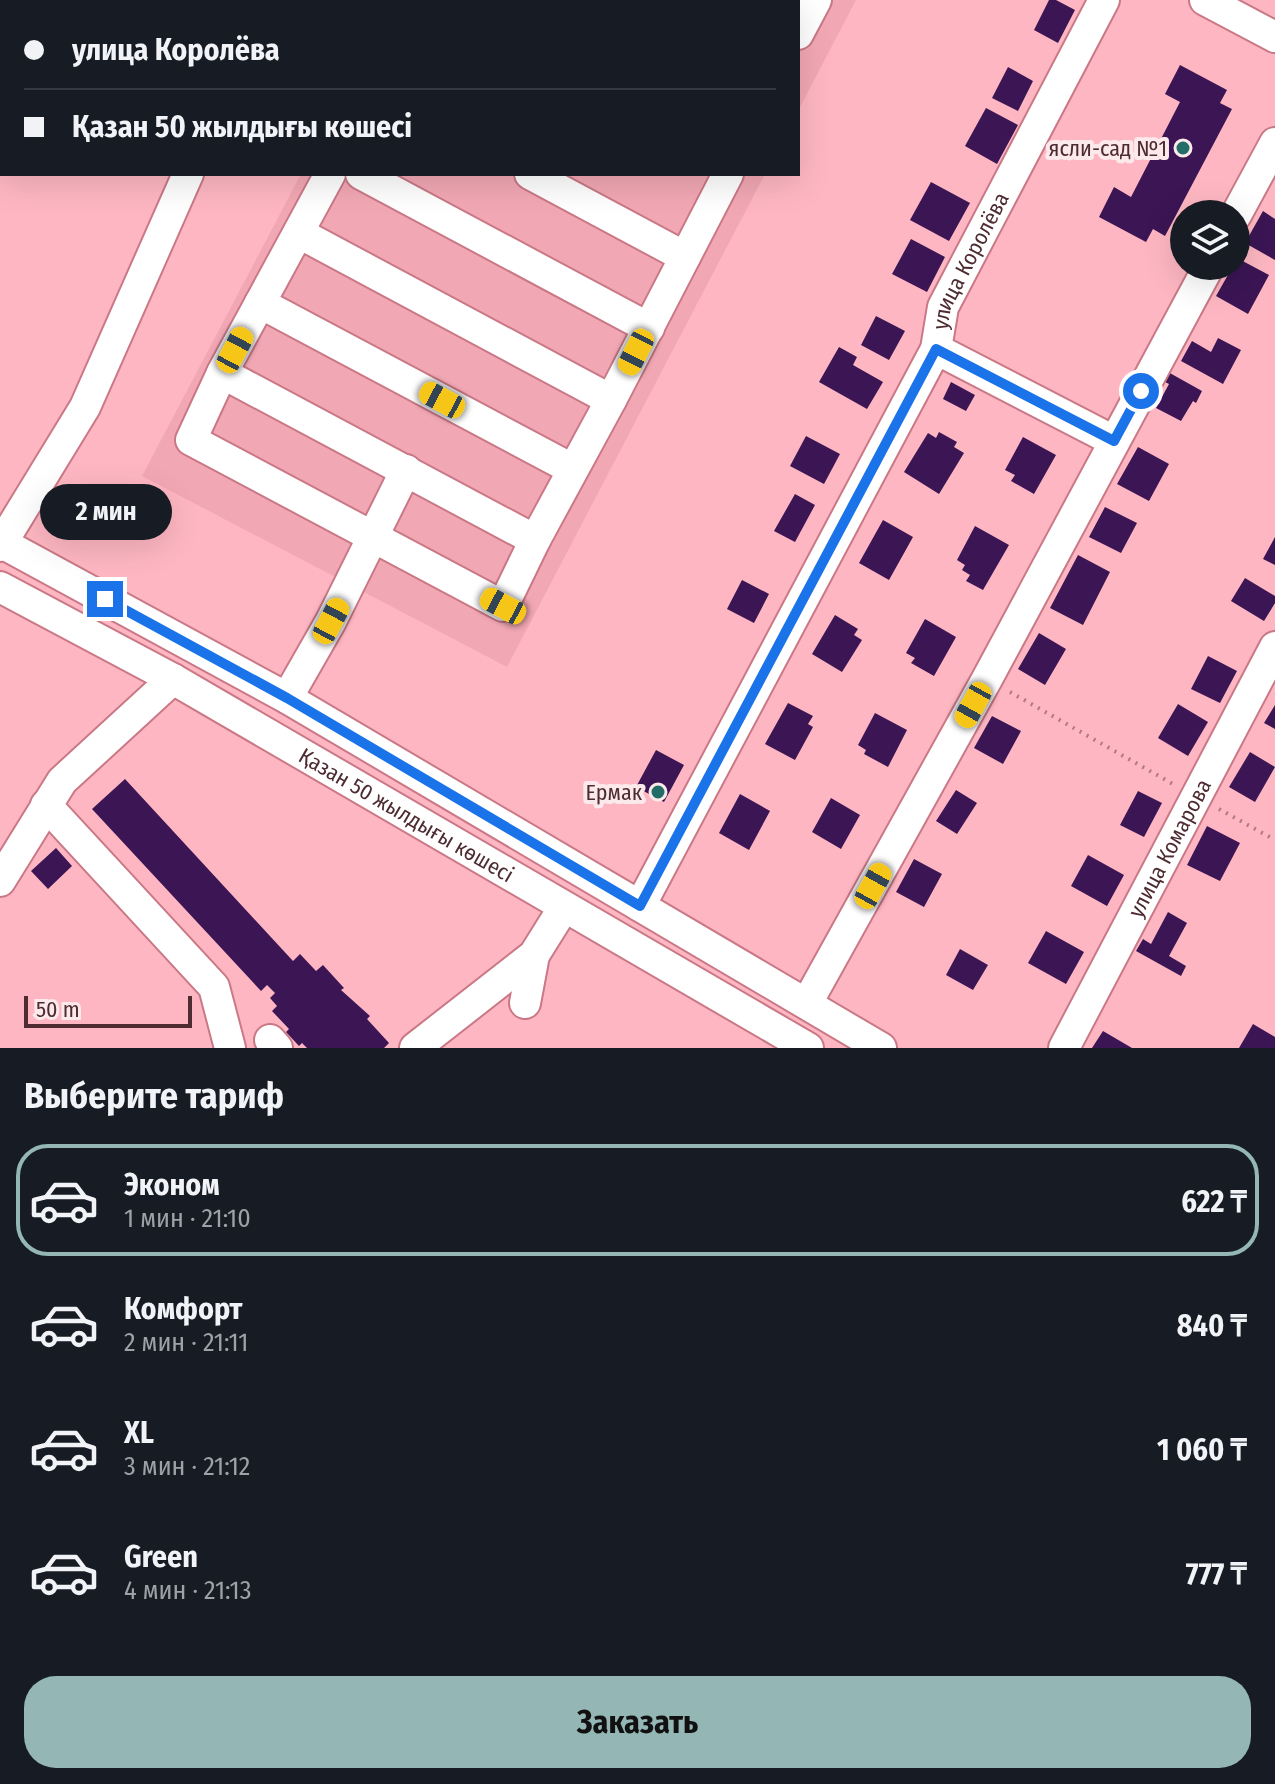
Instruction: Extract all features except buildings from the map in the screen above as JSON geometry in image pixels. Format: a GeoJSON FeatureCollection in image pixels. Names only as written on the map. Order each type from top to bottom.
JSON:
{"type":"FeatureCollection","features":[{"type":"Feature","properties":{"kind":"street"},"geometry":{"type":"LineString","coordinates":[[800,30],[816,0]]}},
{"type":"Feature","properties":{"kind":"street","name":"улица Королёва"},"geometry":{"type":"LineString","coordinates":[[640,906],[936,349],[943,307],[1104,0]]}},
{"type":"Feature","properties":{"kind":"street"},"geometry":{"type":"LineString","coordinates":[[1205,0],[1275,37]]}},
{"type":"Feature","properties":{"kind":"street"},"geometry":{"type":"LineString","coordinates":[[1244,200],[1275,143]]}},
{"type":"Feature","properties":{"kind":"street"},"geometry":{"type":"LineString","coordinates":[[1,544],[85,407],[187,176]]}},
{"type":"Feature","properties":{"kind":"street"},"geometry":{"type":"LineString","coordinates":[[329,176],[222,373],[191,440],[503,606],[685,257],[721,176]]}},
{"type":"Feature","properties":{"kind":"street"},"geometry":{"type":"LineString","coordinates":[[365,176],[649,328]]}},
{"type":"Feature","properties":{"kind":"street"},"geometry":{"type":"LineString","coordinates":[[534,176],[685,257]]}},
{"type":"Feature","properties":{"kind":"street"},"geometry":{"type":"LineString","coordinates":[[299,233],[611,400]]}},
{"type":"Feature","properties":{"kind":"street"},"geometry":{"type":"LineString","coordinates":[[807,1003],[987,679],[1201,280]]}},
{"type":"Feature","properties":{"kind":"street"},"geometry":{"type":"LineString","coordinates":[[260,303],[572,469]]}},
{"type":"Feature","properties":{"kind":"street"},"geometry":{"type":"LineString","coordinates":[[936,349],[1114,441]]}},
{"type":"Feature","properties":{"kind":"street"},"geometry":{"type":"LineString","coordinates":[[222,373],[535,540]]}},
{"type":"Feature","properties":{"kind":"street"},"geometry":{"type":"LineString","coordinates":[[287,698],[331,621],[406,470]]}},
{"type":"Feature","properties":{"kind":"street","name":"Қазан 50 жылдығы көшесі"},"geometry":{"type":"LineString","coordinates":[[1,544],[287,698],[881,1048]]}},
{"type":"Feature","properties":{"kind":"street","name":"Қазан 50 жылдығы көшесі"},"geometry":{"type":"LineString","coordinates":[[0,587],[173,679],[808,1048]]}},
{"type":"Feature","properties":{"kind":"street","name":"улица Комарова"},"geometry":{"type":"LineString","coordinates":[[1064,1048],[1275,647]]}},
{"type":"Feature","properties":{"kind":"street"},"geometry":{"type":"LineString","coordinates":[[0,881],[62,781],[173,679]]}},
{"type":"Feature","properties":{"kind":"street"},"geometry":{"type":"LineString","coordinates":[[46,805],[214,987],[230,1048]]}},
{"type":"Feature","properties":{"kind":"street"},"geometry":{"type":"LineString","coordinates":[[415,1048],[534,955],[564,907]]}},
{"type":"Feature","properties":{"kind":"street"},"geometry":{"type":"LineString","coordinates":[[525,1003],[534,955]]}},
{"type":"Feature","properties":{"kind":"path"},"geometry":{"type":"LineString","coordinates":[[987,679],[1275,840]]}},
{"type":"Feature","properties":{"kind":"shaded area"},"geometry":{"type":"Polygon","coordinates":[[[800,0],[856,0],[800,107],[800,0]]]}},
{"type":"Feature","properties":{"kind":"shaded area"},"geometry":{"type":"Polygon","coordinates":[[[300,176],[764,176],[507,667],[142,476],[300,176]]]}},
{"type":"Feature","properties":{"kind":"place","name":"ясли-сад №1"},"geometry":{"type":"Point","coordinates":[1183,148]}},
{"type":"Feature","properties":{"kind":"place","name":"Ермак"},"geometry":{"type":"Point","coordinates":[658,792]}},
{"type":"Feature","properties":{"kind":"route"},"geometry":{"type":"LineString","coordinates":[[105,599],[287,698],[640,906],[936,349],[1114,441],[1141,391]]}}]}
